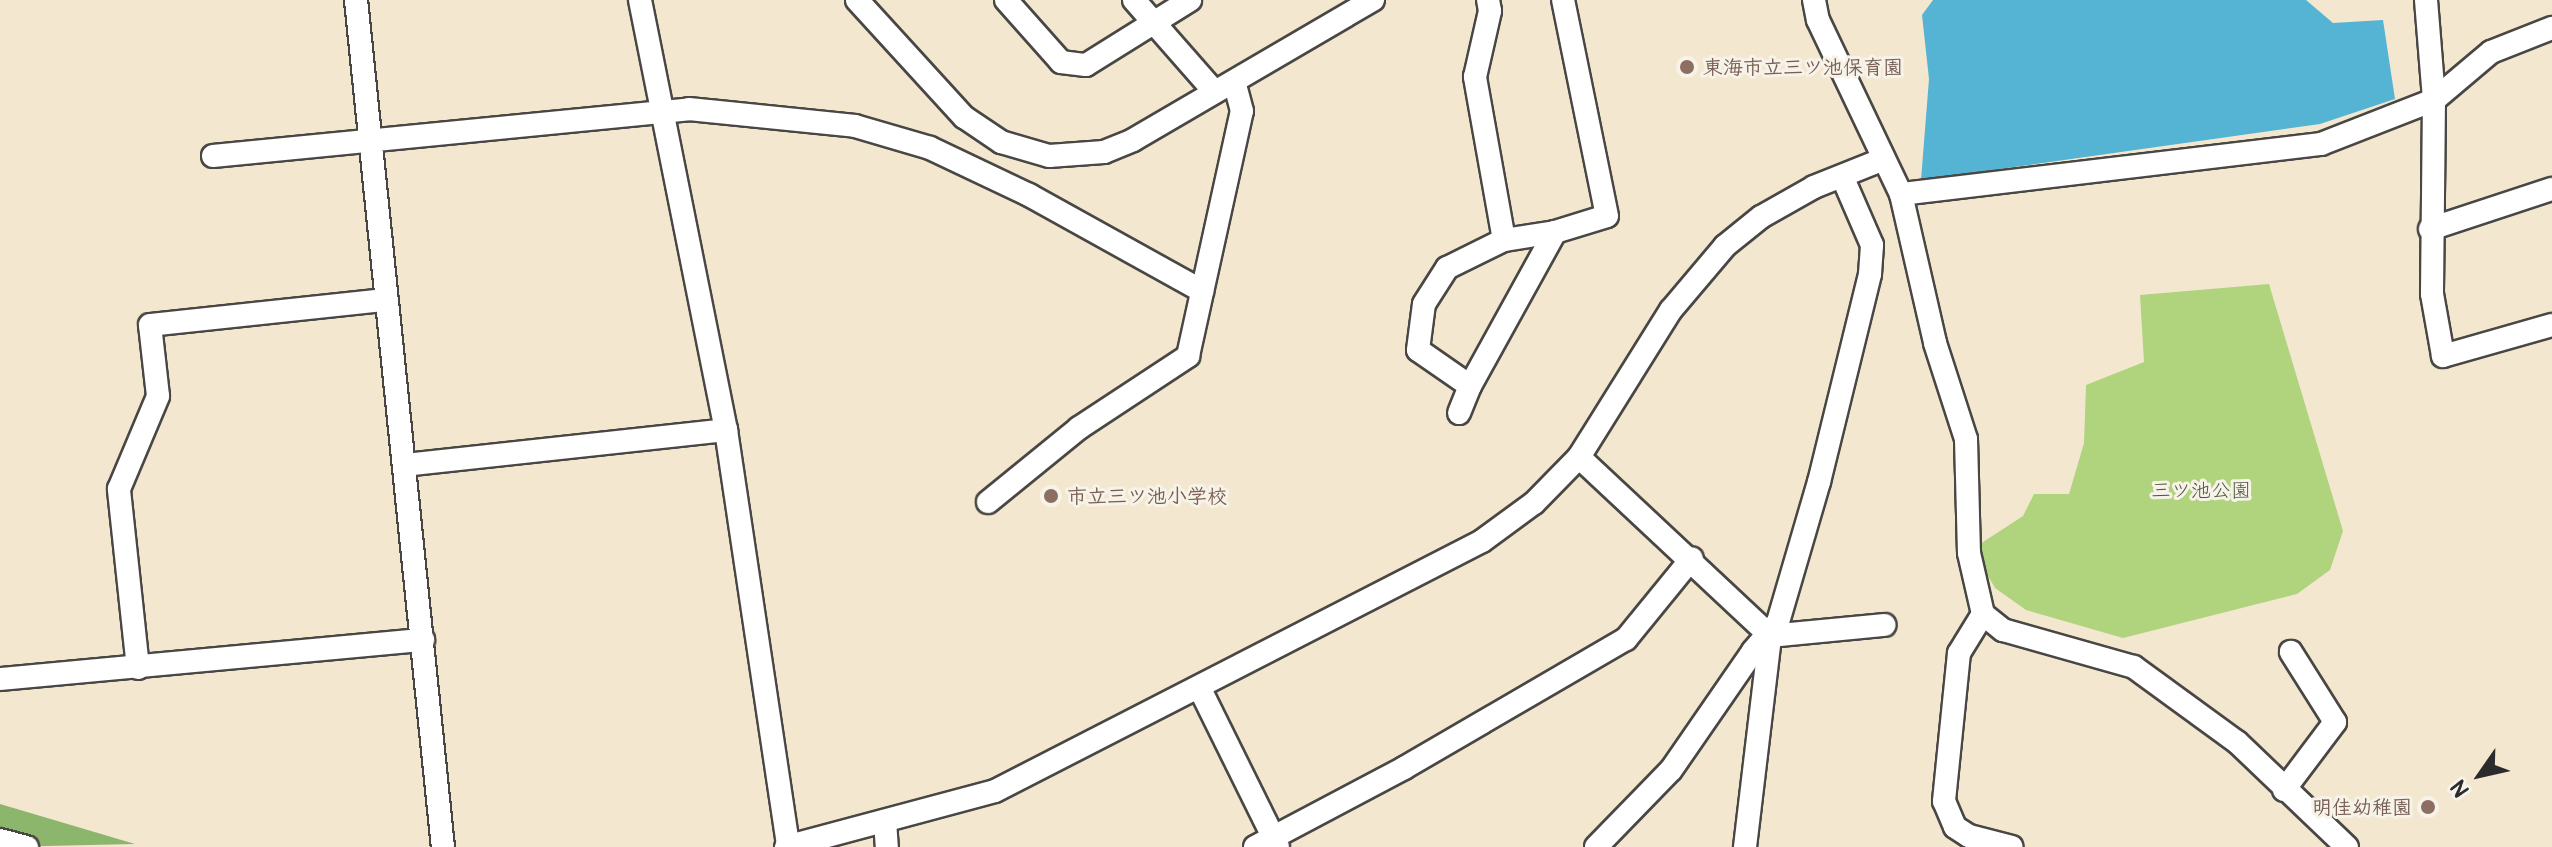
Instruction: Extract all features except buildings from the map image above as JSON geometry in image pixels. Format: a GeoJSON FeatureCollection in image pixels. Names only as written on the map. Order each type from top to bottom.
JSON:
{"type":"FeatureCollection","features":[{"type":"Feature","properties":{"kind":"street"},"geometry":{"type":"LineString","coordinates":[[356,0],[384,300],[405,465],[443,847]]}},
{"type":"Feature","properties":{"kind":"street"},"geometry":{"type":"LineString","coordinates":[[640,0],[726,430],[787,847],[995,791],[1482,541],[1534,503],[1579,457],[1671,310],[1708,264],[1761,217],[1842,176],[1884,159]]}},
{"type":"Feature","properties":{"kind":"street"},"geometry":{"type":"LineString","coordinates":[[857,0],[964,117],[1024,151],[1049,156],[1104,152],[1224,88],[1373,0]]}},
{"type":"Feature","properties":{"kind":"street"},"geometry":{"type":"LineString","coordinates":[[1006,0],[1061,62],[1086,65],[1190,0]]}},
{"type":"Feature","properties":{"kind":"street"},"geometry":{"type":"LineString","coordinates":[[988,502],[1079,428],[1188,356],[1242,111],[1224,88],[1154,23],[1134,0]]}},
{"type":"Feature","properties":{"kind":"street"},"geometry":{"type":"LineString","coordinates":[[1488,0],[1490,11],[1475,77],[1504,240]]}},
{"type":"Feature","properties":{"kind":"street"},"geometry":{"type":"LineString","coordinates":[[1470,386],[1418,350],[1424,304],[1447,268],[1504,240],[1555,232],[1607,216],[1563,0]]}},
{"type":"Feature","properties":{"kind":"street"},"geometry":{"type":"LineString","coordinates":[[1814,0],[1818,20],[1901,194],[1935,343],[1966,439],[1969,553],[1983,614],[2003,630],[2134,667],[2237,742],[2347,847]]}},
{"type":"Feature","properties":{"kind":"street"},"geometry":{"type":"LineString","coordinates":[[2424,2],[2434,100],[2430,229],[2432,294],[2443,356],[2552,325]]}},
{"type":"Feature","properties":{"kind":"street"},"geometry":{"type":"LineString","coordinates":[[1901,194],[2321,144],[2434,100],[2491,52],[2552,28]]}},
{"type":"Feature","properties":{"kind":"street"},"geometry":{"type":"LineString","coordinates":[[213,156],[689,109],[780,122],[855,126],[930,148],[1029,195],[1202,291]]}},
{"type":"Feature","properties":{"kind":"street"},"geometry":{"type":"LineString","coordinates":[[1745,847],[1770,636],[1803,544],[1870,274],[1872,245],[1842,176]]}},
{"type":"Feature","properties":{"kind":"street"},"geometry":{"type":"LineString","coordinates":[[2430,229],[2552,189]]}},
{"type":"Feature","properties":{"kind":"street"},"geometry":{"type":"LineString","coordinates":[[1459,413],[1470,386],[1555,232]]}},
{"type":"Feature","properties":{"kind":"street"},"geometry":{"type":"LineString","coordinates":[[138,668],[119,489],[158,396],[150,325],[384,300]]}},
{"type":"Feature","properties":{"kind":"street"},"geometry":{"type":"LineString","coordinates":[[405,465],[726,430]]}},
{"type":"Feature","properties":{"kind":"street"},"geometry":{"type":"LineString","coordinates":[[1579,457],[1692,558],[1770,636]]}},
{"type":"Feature","properties":{"kind":"street"},"geometry":{"type":"LineString","coordinates":[[1199,687],[1269,844],[1626,639],[1692,558]]}},
{"type":"Feature","properties":{"kind":"street"},"geometry":{"type":"LineString","coordinates":[[1983,614],[1959,653],[1944,801],[1955,827],[1969,836],[2012,847]]}},
{"type":"Feature","properties":{"kind":"street"},"geometry":{"type":"LineString","coordinates":[[1596,847],[1671,770],[1753,651],[1770,636],[1884,625]]}},
{"type":"Feature","properties":{"kind":"street"},"geometry":{"type":"LineString","coordinates":[[0,679],[423,640]]}},
{"type":"Feature","properties":{"kind":"street"},"geometry":{"type":"LineString","coordinates":[[2284,790],[2335,722],[2291,652]]}},
{"type":"Feature","properties":{"kind":"street"},"geometry":{"type":"LineString","coordinates":[[885,821],[887,847]]}},
{"type":"Feature","properties":{"kind":"street"},"geometry":{"type":"LineString","coordinates":[[0,840],[27,847]]}},
{"type":"Feature","properties":{"kind":"green space","name":"三ツ池公園"},"geometry":{"type":"Polygon","coordinates":[[[2269,284],[2343,531],[2330,570],[2297,594],[2123,638],[2026,610],[1995,588],[1983,567],[1980,544],[2023,516],[2034,494],[2069,494],[2084,443],[2086,385],[2144,362],[2140,295],[2269,284]]]}},
{"type":"Feature","properties":{"kind":"green space"},"geometry":{"type":"Polygon","coordinates":[[[0,804],[135,844],[0,847],[0,804]]]}},
{"type":"Feature","properties":{"kind":"water"},"geometry":{"type":"Polygon","coordinates":[[[1933,0],[2306,0],[2333,23],[2383,20],[2395,99],[2320,124],[1921,180],[1929,79],[1922,15],[1933,0]]]}},
{"type":"Feature","properties":{"kind":"place","name":"東海市立三ツ池保育園"},"geometry":{"type":"Point","coordinates":[1687,67]}},
{"type":"Feature","properties":{"kind":"place","name":"市立三ツ池小学校"},"geometry":{"type":"Point","coordinates":[1051,496]}},
{"type":"Feature","properties":{"kind":"place","name":"明佳幼稚園"},"geometry":{"type":"Point","coordinates":[2428,807]}}]}
